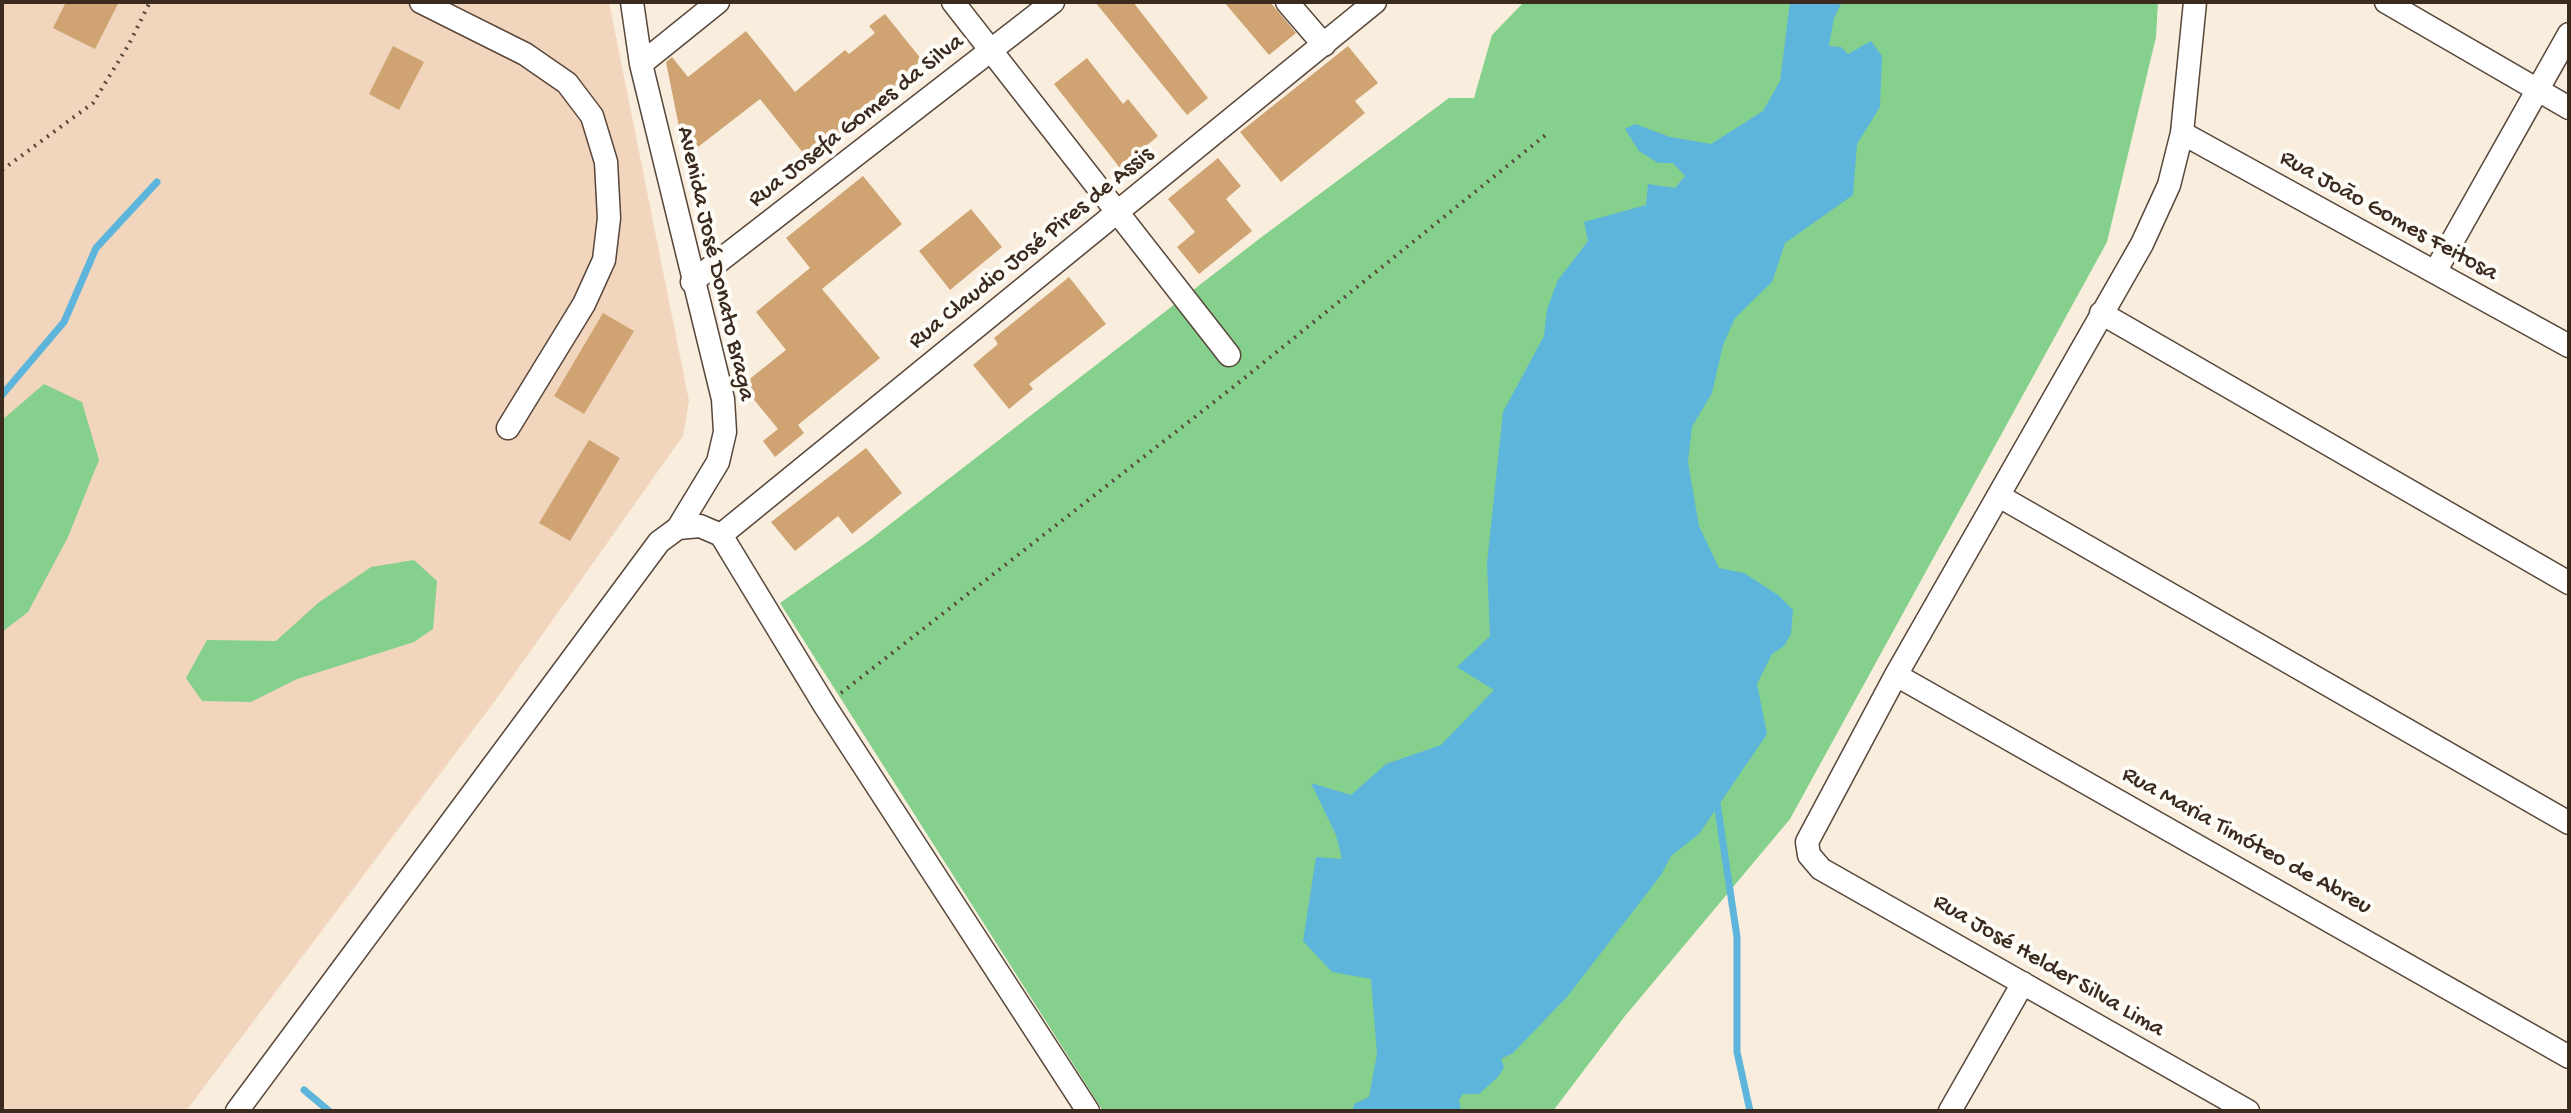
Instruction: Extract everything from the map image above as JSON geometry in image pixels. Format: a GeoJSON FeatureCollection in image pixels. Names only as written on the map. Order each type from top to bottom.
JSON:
{"type":"FeatureCollection","features":[{"type":"Feature","properties":{"kind":"street"},"geometry":{"type":"LineString","coordinates":[[421,2],[525,54],[567,83],[592,116],[606,162],[609,218],[604,260],[584,304],[508,428]]}},
{"type":"Feature","properties":{"kind":"street","name":"Avenida José Donato Braga"},"geometry":{"type":"LineString","coordinates":[[237,1111],[659,542],[678,528],[718,462],[725,432],[723,399],[641,64],[632,2]]}},
{"type":"Feature","properties":{"kind":"street"},"geometry":{"type":"LineString","coordinates":[[641,64],[718,2]]}},
{"type":"Feature","properties":{"kind":"street"},"geometry":{"type":"LineString","coordinates":[[953,2],[1229,355]]}},
{"type":"Feature","properties":{"kind":"street","name":"Rua Josefa Gomes da Silva"},"geometry":{"type":"LineString","coordinates":[[692,282],[1053,2]]}},
{"type":"Feature","properties":{"kind":"street"},"geometry":{"type":"LineString","coordinates":[[1287,2],[1324,45]]}},
{"type":"Feature","properties":{"kind":"street","name":"Rua Claudio José Pires de Assis"},"geometry":{"type":"LineString","coordinates":[[721,535],[1375,2]]}},
{"type":"Feature","properties":{"kind":"street"},"geometry":{"type":"LineString","coordinates":[[1896,675],[2142,244],[2169,185],[2182,133],[2195,2]]}},
{"type":"Feature","properties":{"kind":"street"},"geometry":{"type":"LineString","coordinates":[[2386,2],[2569,108]]}},
{"type":"Feature","properties":{"kind":"street"},"geometry":{"type":"LineString","coordinates":[[2435,272],[2569,34]]}},
{"type":"Feature","properties":{"kind":"street","name":"Rua João Gomes Feitosa"},"geometry":{"type":"LineString","coordinates":[[2182,133],[2569,346]]}},
{"type":"Feature","properties":{"kind":"street"},"geometry":{"type":"LineString","coordinates":[[2101,313],[2569,583]]}},
{"type":"Feature","properties":{"kind":"street"},"geometry":{"type":"LineString","coordinates":[[1999,496],[2569,823]]}},
{"type":"Feature","properties":{"kind":"street"},"geometry":{"type":"LineString","coordinates":[[678,528],[700,526],[721,535],[825,706],[1088,1111]]}},
{"type":"Feature","properties":{"kind":"street","name":"Rua José Helder Silva Lima"},"geometry":{"type":"LineString","coordinates":[[1896,675],[1813,825],[1807,842],[1809,855],[1821,869],[2248,1111]]}},
{"type":"Feature","properties":{"kind":"street","name":"Rua Maria Timóteo de Abreu"},"geometry":{"type":"LineString","coordinates":[[1896,675],[2569,1057]]}},
{"type":"Feature","properties":{"kind":"street"},"geometry":{"type":"LineString","coordinates":[[1950,1111],[2023,983]]}},
{"type":"Feature","properties":{"kind":"path"},"geometry":{"type":"LineString","coordinates":[[2,170],[93,103],[150,2]]}},
{"type":"Feature","properties":{"kind":"path"},"geometry":{"type":"LineString","coordinates":[[825,706],[1232,388],[1548,133]]}},
{"type":"Feature","properties":{"kind":"shaded area"},"geometry":{"type":"Polygon","coordinates":[[[2,2],[609,2],[689,401],[683,436],[500,694],[186,1111],[2,1111],[2,2]]]}},
{"type":"Feature","properties":{"kind":"green space"},"geometry":{"type":"Polygon","coordinates":[[[1524,2],[2158,2],[2156,37],[2107,242],[1790,819],[1625,1016],[1553,1111],[1103,1111],[780,603],[867,542],[1263,236],[1449,98],[1474,98],[1492,35],[1524,2]]]}},
{"type":"Feature","properties":{"kind":"green space"},"geometry":{"type":"Polygon","coordinates":[[[44,384],[82,402],[99,460],[68,537],[28,612],[2,632],[2,420],[44,384]]]}},
{"type":"Feature","properties":{"kind":"green space"},"geometry":{"type":"Polygon","coordinates":[[[414,560],[437,581],[433,629],[414,642],[297,679],[251,702],[202,701],[186,678],[207,640],[276,641],[318,603],[371,567],[414,560]]]}},
{"type":"Feature","properties":{"kind":"water"},"geometry":{"type":"Polygon","coordinates":[[[1790,2],[1842,2],[1834,18],[1829,46],[1841,47],[1848,54],[1871,41],[1882,56],[1880,107],[1857,144],[1853,195],[1785,243],[1772,282],[1735,318],[1723,345],[1712,393],[1692,427],[1688,462],[1699,526],[1719,568],[1744,573],[1778,595],[1793,610],[1791,634],[1784,646],[1772,654],[1757,684],[1767,734],[1699,834],[1671,856],[1661,875],[1567,997],[1513,1053],[1501,1059],[1504,1067],[1499,1076],[1479,1094],[1463,1094],[1459,1100],[1461,1111],[1353,1111],[1354,1104],[1369,1097],[1377,1054],[1371,979],[1332,972],[1303,941],[1316,857],[1342,859],[1336,835],[1311,783],[1351,795],[1386,764],[1441,745],[1494,690],[1457,667],[1490,636],[1487,563],[1503,412],[1544,336],[1547,309],[1558,280],[1588,241],[1584,222],[1646,205],[1648,184],[1675,188],[1685,176],[1673,163],[1658,163],[1639,151],[1625,129],[1635,124],[1670,137],[1711,144],[1763,111],[1780,81],[1790,2]]]}},
{"type":"Feature","properties":{"kind":"building"},"geometry":{"type":"Polygon","coordinates":[[[66,2],[119,2],[95,49],[53,28],[66,2]]]}},
{"type":"Feature","properties":{"kind":"building"},"geometry":{"type":"Polygon","coordinates":[[[1095,2],[1133,2],[1208,98],[1187,115],[1095,2]]]}},
{"type":"Feature","properties":{"kind":"building"},"geometry":{"type":"Polygon","coordinates":[[[1224,2],[1270,2],[1296,33],[1269,55],[1224,2]]]}},
{"type":"Feature","properties":{"kind":"building"},"geometry":{"type":"Polygon","coordinates":[[[885,14],[922,60],[905,73],[909,79],[808,159],[760,99],[685,157],[666,62],[672,57],[688,77],[746,31],[795,92],[845,50],[849,54],[875,33],[869,26],[885,14]]]}},
{"type":"Feature","properties":{"kind":"building"},"geometry":{"type":"Polygon","coordinates":[[[393,46],[424,62],[399,110],[369,94],[393,46]]]}},
{"type":"Feature","properties":{"kind":"building"},"geometry":{"type":"Polygon","coordinates":[[[1348,46],[1378,83],[1355,101],[1365,113],[1281,182],[1240,132],[1348,46]]]}},
{"type":"Feature","properties":{"kind":"building"},"geometry":{"type":"Polygon","coordinates":[[[1087,58],[1123,104],[1128,99],[1158,136],[1120,168],[1054,84],[1087,58]]]}},
{"type":"Feature","properties":{"kind":"building"},"geometry":{"type":"Polygon","coordinates":[[[1218,158],[1241,186],[1226,199],[1252,231],[1199,274],[1177,247],[1195,232],[1168,199],[1218,158]]]}},
{"type":"Feature","properties":{"kind":"building"},"geometry":{"type":"Polygon","coordinates":[[[863,176],[902,224],[822,289],[880,358],[798,425],[804,433],[775,457],[763,441],[778,429],[742,385],[786,350],[756,312],[810,268],[786,238],[863,176]]]}},
{"type":"Feature","properties":{"kind":"building"},"geometry":{"type":"Polygon","coordinates":[[[971,209],[1002,247],[950,290],[919,251],[971,209]]]}},
{"type":"Feature","properties":{"kind":"building"},"geometry":{"type":"Polygon","coordinates":[[[1069,277],[1106,324],[1029,384],[1033,389],[1009,409],[973,365],[998,344],[994,338],[1069,277]]]}},
{"type":"Feature","properties":{"kind":"building"},"geometry":{"type":"Polygon","coordinates":[[[603,313],[634,331],[584,414],[554,396],[603,313]]]}},
{"type":"Feature","properties":{"kind":"building"},"geometry":{"type":"Polygon","coordinates":[[[589,440],[620,458],[570,541],[539,523],[589,440]]]}},
{"type":"Feature","properties":{"kind":"building"},"geometry":{"type":"Polygon","coordinates":[[[866,448],[902,493],[852,534],[838,516],[795,551],[771,522],[866,448]]]}},
{"type":"Feature","properties":{"kind":"waterway"},"geometry":{"type":"LineString","coordinates":[[2,395],[64,322],[96,248],[157,182]]}},
{"type":"Feature","properties":{"kind":"waterway"},"geometry":{"type":"LineString","coordinates":[[1717,803],[1737,937],[1737,1052],[1750,1111]]}},
{"type":"Feature","properties":{"kind":"waterway"},"geometry":{"type":"LineString","coordinates":[[304,1090],[329,1111]]}}]}
